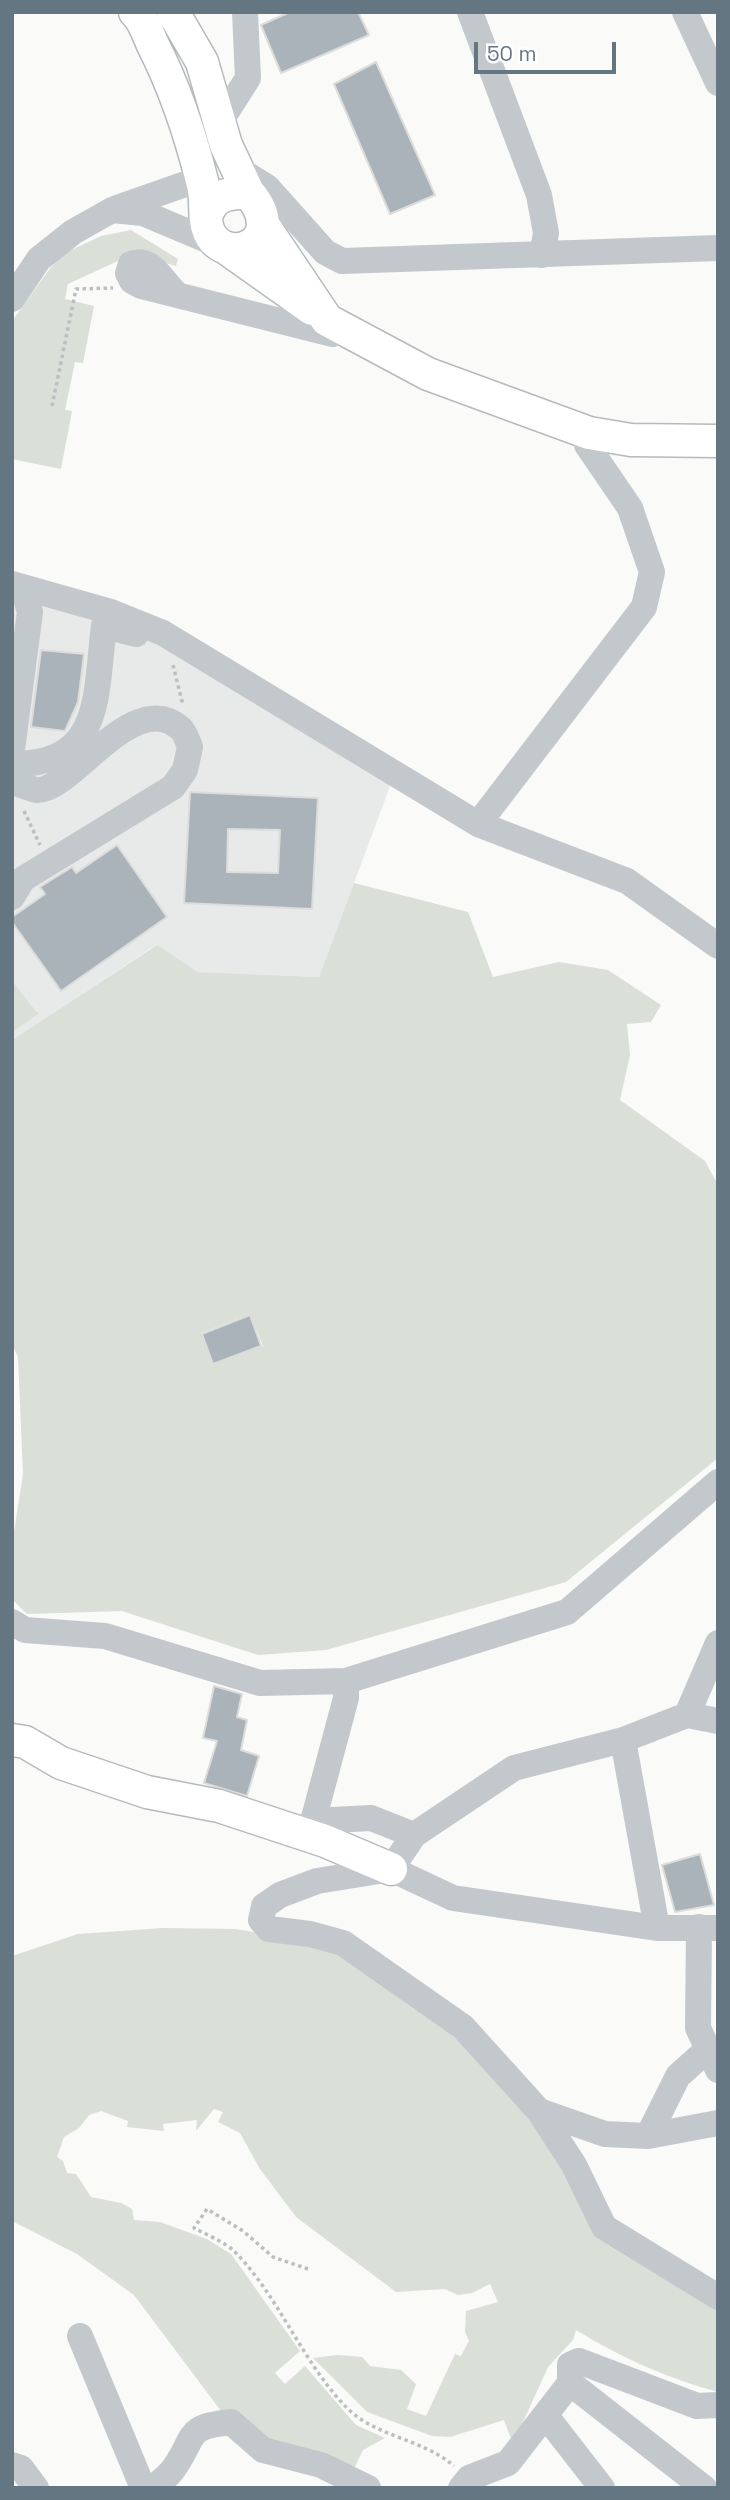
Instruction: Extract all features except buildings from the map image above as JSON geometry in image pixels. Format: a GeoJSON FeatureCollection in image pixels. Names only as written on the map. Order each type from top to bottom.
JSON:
{"type":"FeatureCollection","features":[{"type":"Feature","properties":{"kind":"main road"},"geometry":{"type":"LineString","coordinates":[[135,12],[176,89],[205,201],[210,235],[226,248],[327,320],[428,374],[589,433],[631,440],[718,441]]}},
{"type":"Feature","properties":{"kind":"main road"},"geometry":{"type":"LineString","coordinates":[[173,12],[202,62],[220,122],[243,180],[260,205],[264,226],[327,320]]}},
{"type":"Feature","properties":{"kind":"main road"},"geometry":{"type":"LineString","coordinates":[[205,201],[211,205],[243,180]]}},
{"type":"Feature","properties":{"kind":"main road"},"geometry":{"type":"LineString","coordinates":[[226,248],[250,245],[264,226]]}},
{"type":"Feature","properties":{"kind":"main road"},"geometry":{"type":"LineString","coordinates":[[12,1740],[26,1742],[61,1763],[148,1792],[219,1806],[310,1829],[391,1869]]}},
{"type":"Feature","properties":{"kind":"street"},"geometry":{"type":"LineString","coordinates":[[220,122],[248,78],[245,12]]}},
{"type":"Feature","properties":{"kind":"street"},"geometry":{"type":"LineString","coordinates":[[470,12],[539,195],[546,233],[542,255]]}},
{"type":"Feature","properties":{"kind":"street"},"geometry":{"type":"LineString","coordinates":[[685,12],[718,83]]}},
{"type":"Feature","properties":{"kind":"street"},"geometry":{"type":"LineString","coordinates":[[243,180],[267,187],[326,252],[342,261],[718,248]]}},
{"type":"Feature","properties":{"kind":"street"},"geometry":{"type":"LineString","coordinates":[[12,299],[39,259],[73,232],[112,210],[194,181],[205,201]]}},
{"type":"Feature","properties":{"kind":"street"},"geometry":{"type":"LineString","coordinates":[[112,210],[143,213],[226,248]]}},
{"type":"Feature","properties":{"kind":"street"},"geometry":{"type":"LineString","coordinates":[[178,295],[332,334],[327,320]]}},
{"type":"Feature","properties":{"kind":"street"},"geometry":{"type":"LineString","coordinates":[[478,824],[644,607],[652,572],[630,508],[587,445],[589,433]]}},
{"type":"Feature","properties":{"kind":"street"},"geometry":{"type":"LineString","coordinates":[[12,750],[19,600],[111,612],[163,633],[478,824],[627,881],[718,946]]}},
{"type":"Feature","properties":{"kind":"street"},"geometry":{"type":"LineString","coordinates":[[12,898],[23,879],[173,787],[186,770],[191,747],[181,728],[161,720],[139,723],[118,732],[52,786],[37,790],[15,772],[69,749],[85,735],[92,716],[103,626],[144,636]]}},
{"type":"Feature","properties":{"kind":"street"},"geometry":{"type":"LineString","coordinates":[[12,1622],[25,1630],[105,1636],[260,1683],[346,1681],[567,1612],[718,1482]]}},
{"type":"Feature","properties":{"kind":"street"},"geometry":{"type":"LineString","coordinates":[[687,1715],[718,1643]]}},
{"type":"Feature","properties":{"kind":"street"},"geometry":{"type":"LineString","coordinates":[[346,1681],[346,1698],[310,1829],[371,1818],[414,1835]]}},
{"type":"Feature","properties":{"kind":"street"},"geometry":{"type":"LineString","coordinates":[[391,1869],[414,1835],[514,1768],[623,1740],[687,1715],[718,1721]]}},
{"type":"Feature","properties":{"kind":"street"},"geometry":{"type":"LineString","coordinates":[[623,1740],[657,1928]]}},
{"type":"Feature","properties":{"kind":"street"},"geometry":{"type":"LineString","coordinates":[[648,2136],[678,2076],[713,2060],[698,2028],[708,1927],[657,1928],[453,1898],[391,1869],[317,1881],[280,1895],[264,1906],[261,1920],[268,1929],[310,1934],[343,1943],[463,2027],[539,2111],[574,2165],[604,2227],[718,2297]]}},
{"type":"Feature","properties":{"kind":"street"},"geometry":{"type":"LineString","coordinates":[[539,2111],[605,2134],[648,2136],[718,2123]]}},
{"type":"Feature","properties":{"kind":"street"},"geometry":{"type":"LineString","coordinates":[[80,2336],[143,2488]]}},
{"type":"Feature","properties":{"kind":"street"},"geometry":{"type":"LineString","coordinates":[[467,2485],[508,2463],[570,2383],[570,2365],[579,2361],[697,2406],[718,2406]]}},
{"type":"Feature","properties":{"kind":"street"},"geometry":{"type":"LineString","coordinates":[[570,2383],[704,2488]]}},
{"type":"Feature","properties":{"kind":"street"},"geometry":{"type":"LineString","coordinates":[[546,2416],[602,2488]]}},
{"type":"Feature","properties":{"kind":"street"},"geometry":{"type":"LineString","coordinates":[[153,2488],[174,2469],[187,2440],[206,2424],[232,2422],[263,2450],[321,2465],[368,2488]]}},
{"type":"Feature","properties":{"kind":"street"},"geometry":{"type":"LineString","coordinates":[[12,2465],[21,2468],[36,2488]]}},
{"type":"Feature","properties":{"kind":"path"},"geometry":{"type":"LineString","coordinates":[[52,406],[76,289]]}},
{"type":"Feature","properties":{"kind":"path"},"geometry":{"type":"LineString","coordinates":[[144,636],[167,641],[185,715],[181,728]]}},
{"type":"Feature","properties":{"kind":"path"},"geometry":{"type":"LineString","coordinates":[[15,772],[23,807],[35,837],[52,862]]}},
{"type":"Feature","properties":{"kind":"path"},"geometry":{"type":"LineString","coordinates":[[308,2269],[273,2257],[243,2231],[207,2209],[194,2228],[234,2251],[286,2321],[318,2375],[350,2411],[380,2430],[443,2456],[467,2485]]}},
{"type":"Feature","properties":{"kind":"shaded area"},"geometry":{"type":"Polygon","coordinates":[[[131,230],[178,259],[176,266],[133,254],[68,284],[65,299],[94,306],[83,363],[75,362],[65,410],[72,411],[61,469],[12,459],[12,321],[51,267],[67,252],[101,236],[131,230]]]}},
{"type":"Feature","properties":{"kind":"shaded area"},"geometry":{"type":"Polygon","coordinates":[[[12,599],[162,636],[392,781],[319,977],[198,972],[156,945],[12,1040],[12,599]]]}},
{"type":"Feature","properties":{"kind":"shaded area"},"geometry":{"type":"Polygon","coordinates":[[[354,883],[468,912],[493,977],[559,962],[608,970],[661,1005],[651,1022],[627,1024],[630,1055],[620,1100],[705,1161],[718,1185],[718,1458],[566,1582],[326,1650],[258,1655],[122,1611],[27,1614],[12,1599],[12,1545],[23,1474],[18,1357],[12,1344],[12,1040],[157,945],[198,972],[319,977],[354,883]],[[250,1314],[201,1333],[213,1364],[263,1346],[250,1314]]]}},
{"type":"Feature","properties":{"kind":"shaded area"},"geometry":{"type":"Polygon","coordinates":[[[12,981],[38,1014],[12,1032],[12,981]]]}},
{"type":"Feature","properties":{"kind":"shaded area"},"geometry":{"type":"Polygon","coordinates":[[[163,1928],[235,1929],[324,1943],[399,1980],[522,2099],[594,2214],[718,2303],[718,2392],[645,2366],[576,2330],[573,2340],[548,2367],[513,2444],[504,2420],[450,2437],[432,2436],[367,2412],[313,2358],[338,2355],[362,2357],[370,2366],[401,2370],[416,2384],[407,2409],[426,2416],[455,2354],[461,2356],[469,2341],[465,2332],[466,2311],[498,2302],[490,2284],[472,2293],[458,2295],[445,2289],[396,2292],[296,2217],[260,2169],[240,2133],[218,2122],[223,2112],[214,2109],[196,2131],[197,2120],[163,2124],[164,2131],[127,2127],[128,2121],[101,2111],[89,2115],[79,2128],[64,2137],[57,2157],[63,2161],[67,2173],[76,2174],[91,2197],[121,2203],[132,2209],[134,2220],[160,2222],[207,2239],[231,2254],[300,2351],[275,2373],[285,2384],[305,2366],[356,2425],[385,2438],[363,2450],[353,2471],[264,2443],[224,2415],[134,2295],[77,2254],[12,2221],[12,1956],[78,1934],[163,1928]]]}}]}
